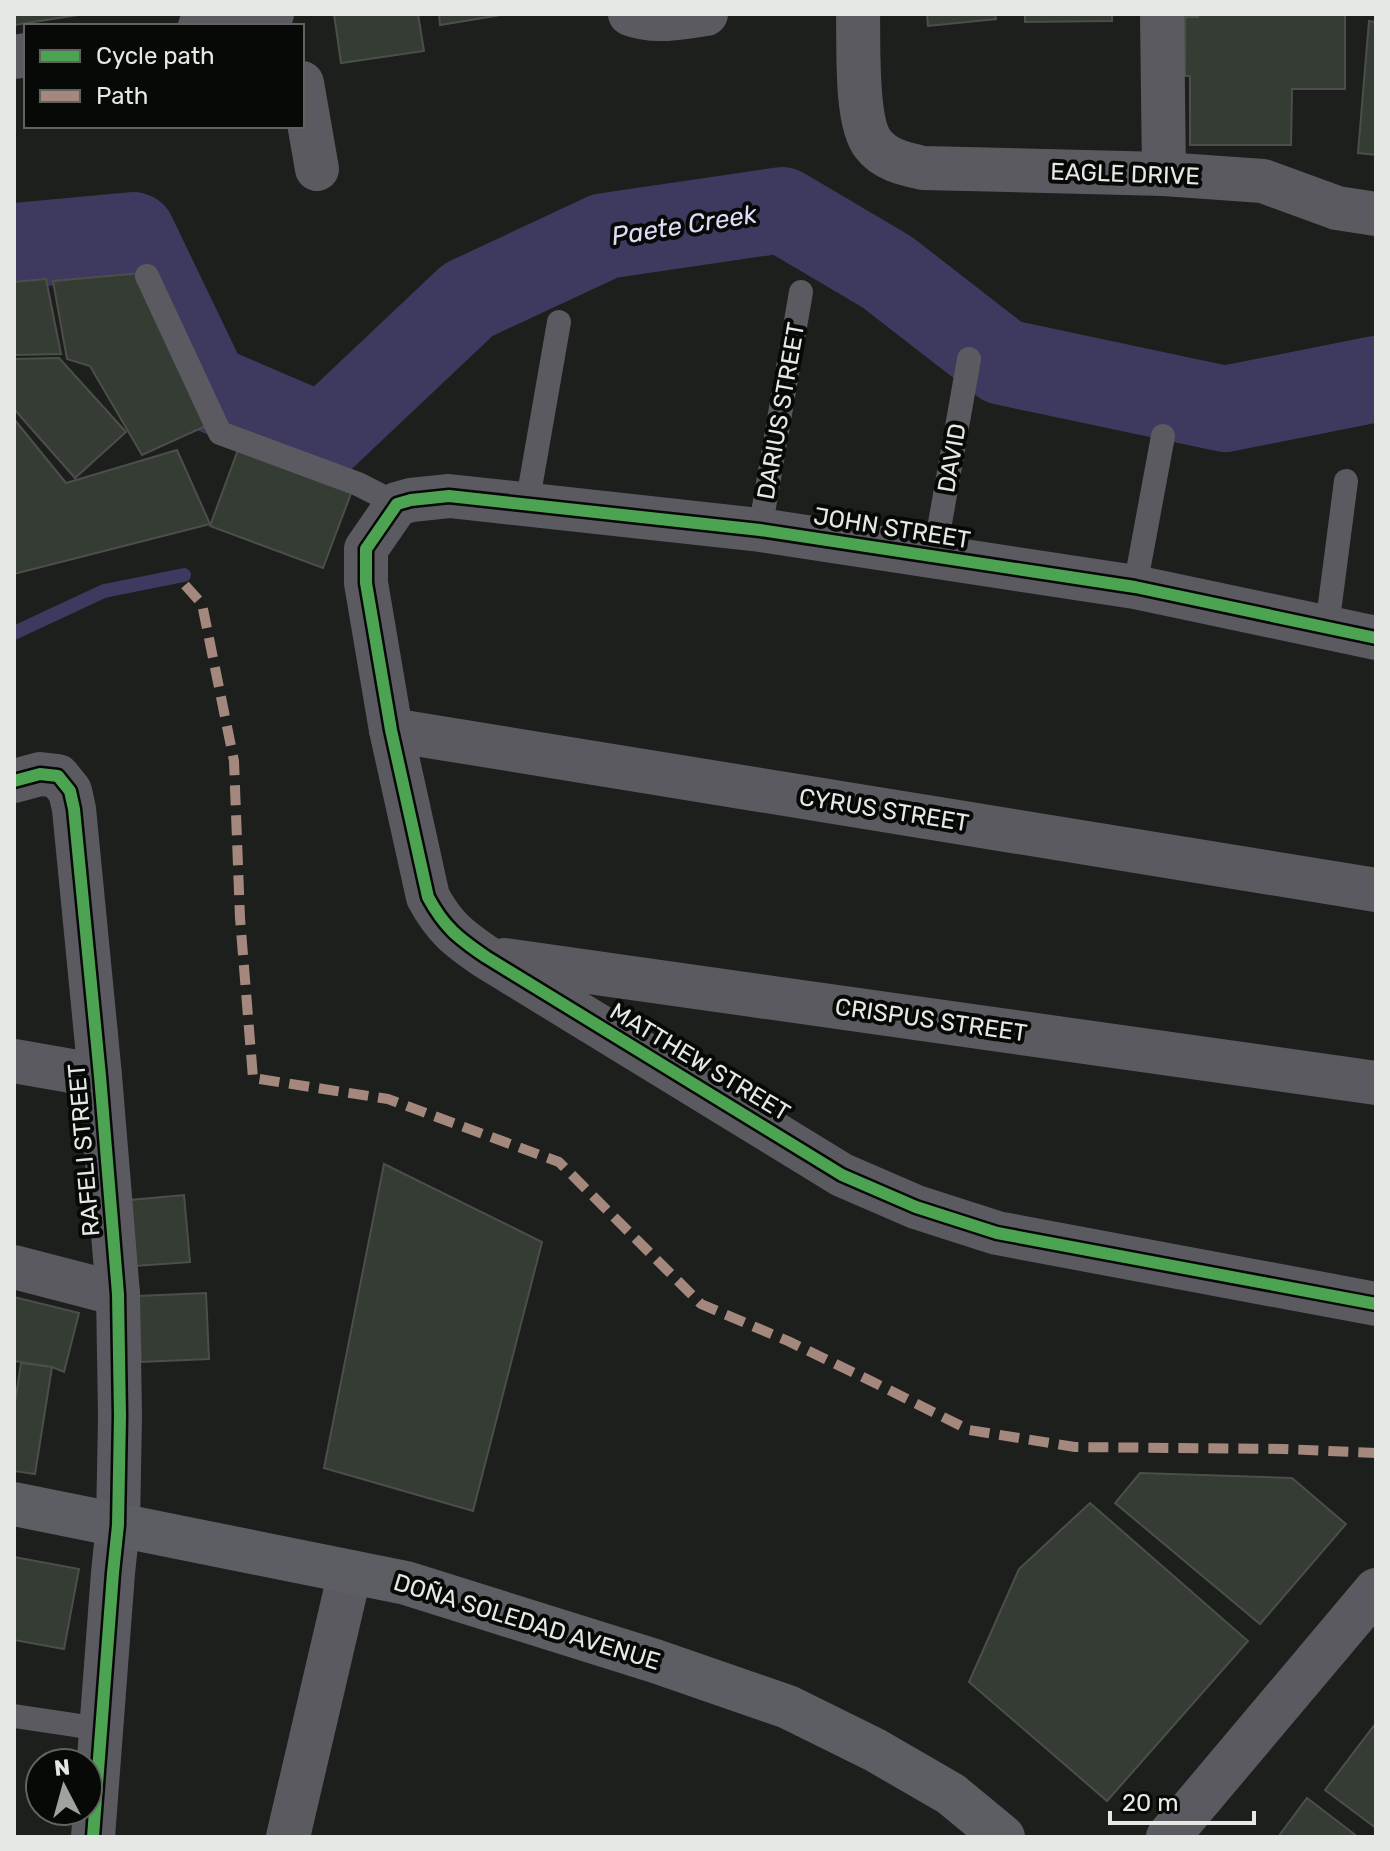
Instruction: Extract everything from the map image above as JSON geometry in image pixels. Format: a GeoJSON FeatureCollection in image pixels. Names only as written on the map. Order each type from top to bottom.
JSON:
{"type":"FeatureCollection","features":[{"type":"Feature","properties":{"kind":"main road","name":"DOÑA SOLEDAD AVENUE"},"geometry":{"type":"LineString","coordinates":[[14,1504],[406,1583],[655,1661],[788,1707],[875,1750],[951,1794],[1003,1837]]}},
{"type":"Feature","properties":{"kind":"street"},"geometry":{"type":"LineString","coordinates":[[212,24],[272,14]]}},
{"type":"Feature","properties":{"kind":"street"},"geometry":{"type":"LineString","coordinates":[[630,14],[675,19],[706,14]]}},
{"type":"Feature","properties":{"kind":"street","name":"EAGLE DRIVE"},"geometry":{"type":"LineString","coordinates":[[858,14],[861,114],[865,131],[874,146],[894,161],[923,168],[1164,174],[1263,181],[1337,208],[1376,214]]}},
{"type":"Feature","properties":{"kind":"street"},"geometry":{"type":"LineString","coordinates":[[1162,14],[1164,174]]}},
{"type":"Feature","properties":{"kind":"street"},"geometry":{"type":"LineString","coordinates":[[304,94],[317,169]]}},
{"type":"Feature","properties":{"kind":"street","name":"JOHN STREET"},"geometry":{"type":"LineString","coordinates":[[397,504],[449,496],[760,530],[1135,587],[1376,638]]}},
{"type":"Feature","properties":{"kind":"street","name":"MATTHEW STREET"},"geometry":{"type":"LineString","coordinates":[[397,504],[366,549],[366,583],[391,730],[428,897],[438,917],[455,936],[842,1175],[916,1207],[997,1233],[1376,1304]]}},
{"type":"Feature","properties":{"kind":"street","name":"CYRUS STREET"},"geometry":{"type":"LineString","coordinates":[[391,730],[1376,890]]}},
{"type":"Feature","properties":{"kind":"street","name":"RAFELI STREET"},"geometry":{"type":"LineString","coordinates":[[14,781],[40,774],[58,776],[70,791],[74,809],[118,1294],[118,1525],[93,1837]]}},
{"type":"Feature","properties":{"kind":"street","name":"CRISPUS STREET"},"geometry":{"type":"LineString","coordinates":[[486,957],[1376,1083]]}},
{"type":"Feature","properties":{"kind":"street"},"geometry":{"type":"LineString","coordinates":[[14,1061],[100,1076]]}},
{"type":"Feature","properties":{"kind":"street"},"geometry":{"type":"LineString","coordinates":[[14,1267],[118,1294]]}},
{"type":"Feature","properties":{"kind":"street"},"geometry":{"type":"LineString","coordinates":[[288,1837],[350,1572]]}},
{"type":"Feature","properties":{"kind":"street"},"geometry":{"type":"LineString","coordinates":[[1168,1837],[1376,1590]]}},
{"type":"Feature","properties":{"kind":"lane"},"geometry":{"type":"LineString","coordinates":[[147,276],[220,433],[358,484],[397,504]]}},
{"type":"Feature","properties":{"kind":"lane","name":"DARIUS STREET"},"geometry":{"type":"LineString","coordinates":[[760,530],[801,292]]}},
{"type":"Feature","properties":{"kind":"lane"},"geometry":{"type":"LineString","coordinates":[[527,505],[559,322]]}},
{"type":"Feature","properties":{"kind":"lane","name":"DAVID"},"geometry":{"type":"LineString","coordinates":[[934,557],[969,359]]}},
{"type":"Feature","properties":{"kind":"lane"},"geometry":{"type":"LineString","coordinates":[[1135,587],[1163,436]]}},
{"type":"Feature","properties":{"kind":"lane"},"geometry":{"type":"LineString","coordinates":[[1327,627],[1346,481]]}},
{"type":"Feature","properties":{"kind":"lane"},"geometry":{"type":"LineString","coordinates":[[14,1716],[101,1729]]}},
{"type":"Feature","properties":{"kind":"building"},"geometry":{"type":"Polygon","coordinates":[[[14,14],[84,14],[14,25],[14,14]]]}},
{"type":"Feature","properties":{"kind":"building"},"geometry":{"type":"Polygon","coordinates":[[[334,14],[418,14],[424,51],[341,63],[334,14]]]}},
{"type":"Feature","properties":{"kind":"building"},"geometry":{"type":"Polygon","coordinates":[[[439,14],[507,14],[440,25],[439,14]]]}},
{"type":"Feature","properties":{"kind":"building"},"geometry":{"type":"Polygon","coordinates":[[[927,14],[995,14],[996,19],[928,26],[927,14]]]}},
{"type":"Feature","properties":{"kind":"building"},"geometry":{"type":"Polygon","coordinates":[[[1025,14],[1112,14],[1112,21],[1025,22],[1025,14]]]}},
{"type":"Feature","properties":{"kind":"building"},"geometry":{"type":"Polygon","coordinates":[[[1198,14],[1345,14],[1345,89],[1292,89],[1291,145],[1190,145],[1190,76],[1185,76],[1185,17],[1198,17],[1198,14]]]}},
{"type":"Feature","properties":{"kind":"building"},"geometry":{"type":"Polygon","coordinates":[[[1369,21],[1376,22],[1376,155],[1358,153],[1369,21]]]}},
{"type":"Feature","properties":{"kind":"building"},"geometry":{"type":"Polygon","coordinates":[[[142,273],[208,425],[142,455],[90,366],[67,359],[53,281],[142,273]]]}},
{"type":"Feature","properties":{"kind":"building"},"geometry":{"type":"Polygon","coordinates":[[[46,279],[61,354],[14,355],[14,282],[46,279]]]}},
{"type":"Feature","properties":{"kind":"building"},"geometry":{"type":"Polygon","coordinates":[[[59,358],[126,432],[75,478],[14,409],[14,359],[59,358]]]}},
{"type":"Feature","properties":{"kind":"building"},"geometry":{"type":"Polygon","coordinates":[[[14,419],[66,483],[177,450],[210,524],[14,574],[14,419]]]}},
{"type":"Feature","properties":{"kind":"building"},"geometry":{"type":"Polygon","coordinates":[[[239,447],[353,488],[323,568],[210,526],[239,447]]]}},
{"type":"Feature","properties":{"kind":"building"},"geometry":{"type":"Polygon","coordinates":[[[384,1164],[542,1242],[473,1511],[324,1468],[384,1164]]]}},
{"type":"Feature","properties":{"kind":"building"},"geometry":{"type":"Polygon","coordinates":[[[184,1195],[190,1262],[135,1266],[130,1200],[184,1195]]]}},
{"type":"Feature","properties":{"kind":"building"},"geometry":{"type":"Polygon","coordinates":[[[206,1293],[209,1359],[141,1362],[138,1296],[206,1293]]]}},
{"type":"Feature","properties":{"kind":"building"},"geometry":{"type":"Polygon","coordinates":[[[14,1297],[79,1313],[64,1372],[14,1361],[14,1297]]]}},
{"type":"Feature","properties":{"kind":"building"},"geometry":{"type":"Polygon","coordinates":[[[21,1363],[52,1367],[35,1474],[14,1471],[14,1409],[21,1363]]]}},
{"type":"Feature","properties":{"kind":"building"},"geometry":{"type":"Polygon","coordinates":[[[1140,1473],[1292,1478],[1346,1524],[1260,1624],[1115,1503],[1140,1473]]]}},
{"type":"Feature","properties":{"kind":"building"},"geometry":{"type":"Polygon","coordinates":[[[1090,1503],[1248,1641],[1107,1801],[969,1682],[1019,1569],[1090,1503]]]}},
{"type":"Feature","properties":{"kind":"building"},"geometry":{"type":"Polygon","coordinates":[[[14,1557],[79,1569],[64,1649],[14,1640],[14,1557]]]}},
{"type":"Feature","properties":{"kind":"building"},"geometry":{"type":"Polygon","coordinates":[[[1376,1723],[1376,1828],[1325,1790],[1376,1723]]]}},
{"type":"Feature","properties":{"kind":"building"},"geometry":{"type":"Polygon","coordinates":[[[1307,1798],[1358,1837],[1278,1837],[1307,1798]]]}},
{"type":"Feature","properties":{"kind":"waterway","name":"Paete Creek"},"geometry":{"type":"LineString","coordinates":[[14,246],[133,235],[206,387],[323,437],[468,300],[605,236],[782,210],[887,272],[1003,362],[1225,409],[1376,379]]}},
{"type":"Feature","properties":{"kind":"waterway","name":"Paete Creek"},"geometry":{"type":"LineString","coordinates":[[14,633],[104,591],[184,575]]}},
{"type":"Feature","properties":{"kind":"marked path"},"geometry":{"type":"LineString","coordinates":[[185,585],[202,604],[234,761],[240,918],[253,1078],[388,1099],[559,1162],[701,1304],[788,1341],[969,1430],[1075,1447],[1376,1453]]}},
{"type":"Feature","properties":{"kind":"cycle path"},"geometry":{"type":"LineString","coordinates":[[1376,638],[1135,587],[760,530],[449,496],[397,504],[366,549],[366,583],[391,730],[428,897],[446,924],[467,944],[842,1175],[916,1207],[997,1233],[1376,1304]]}},
{"type":"Feature","properties":{"kind":"cycle path"},"geometry":{"type":"LineString","coordinates":[[14,781],[40,774],[58,776],[70,791],[74,809],[118,1294],[118,1525],[93,1837]]}}]}
